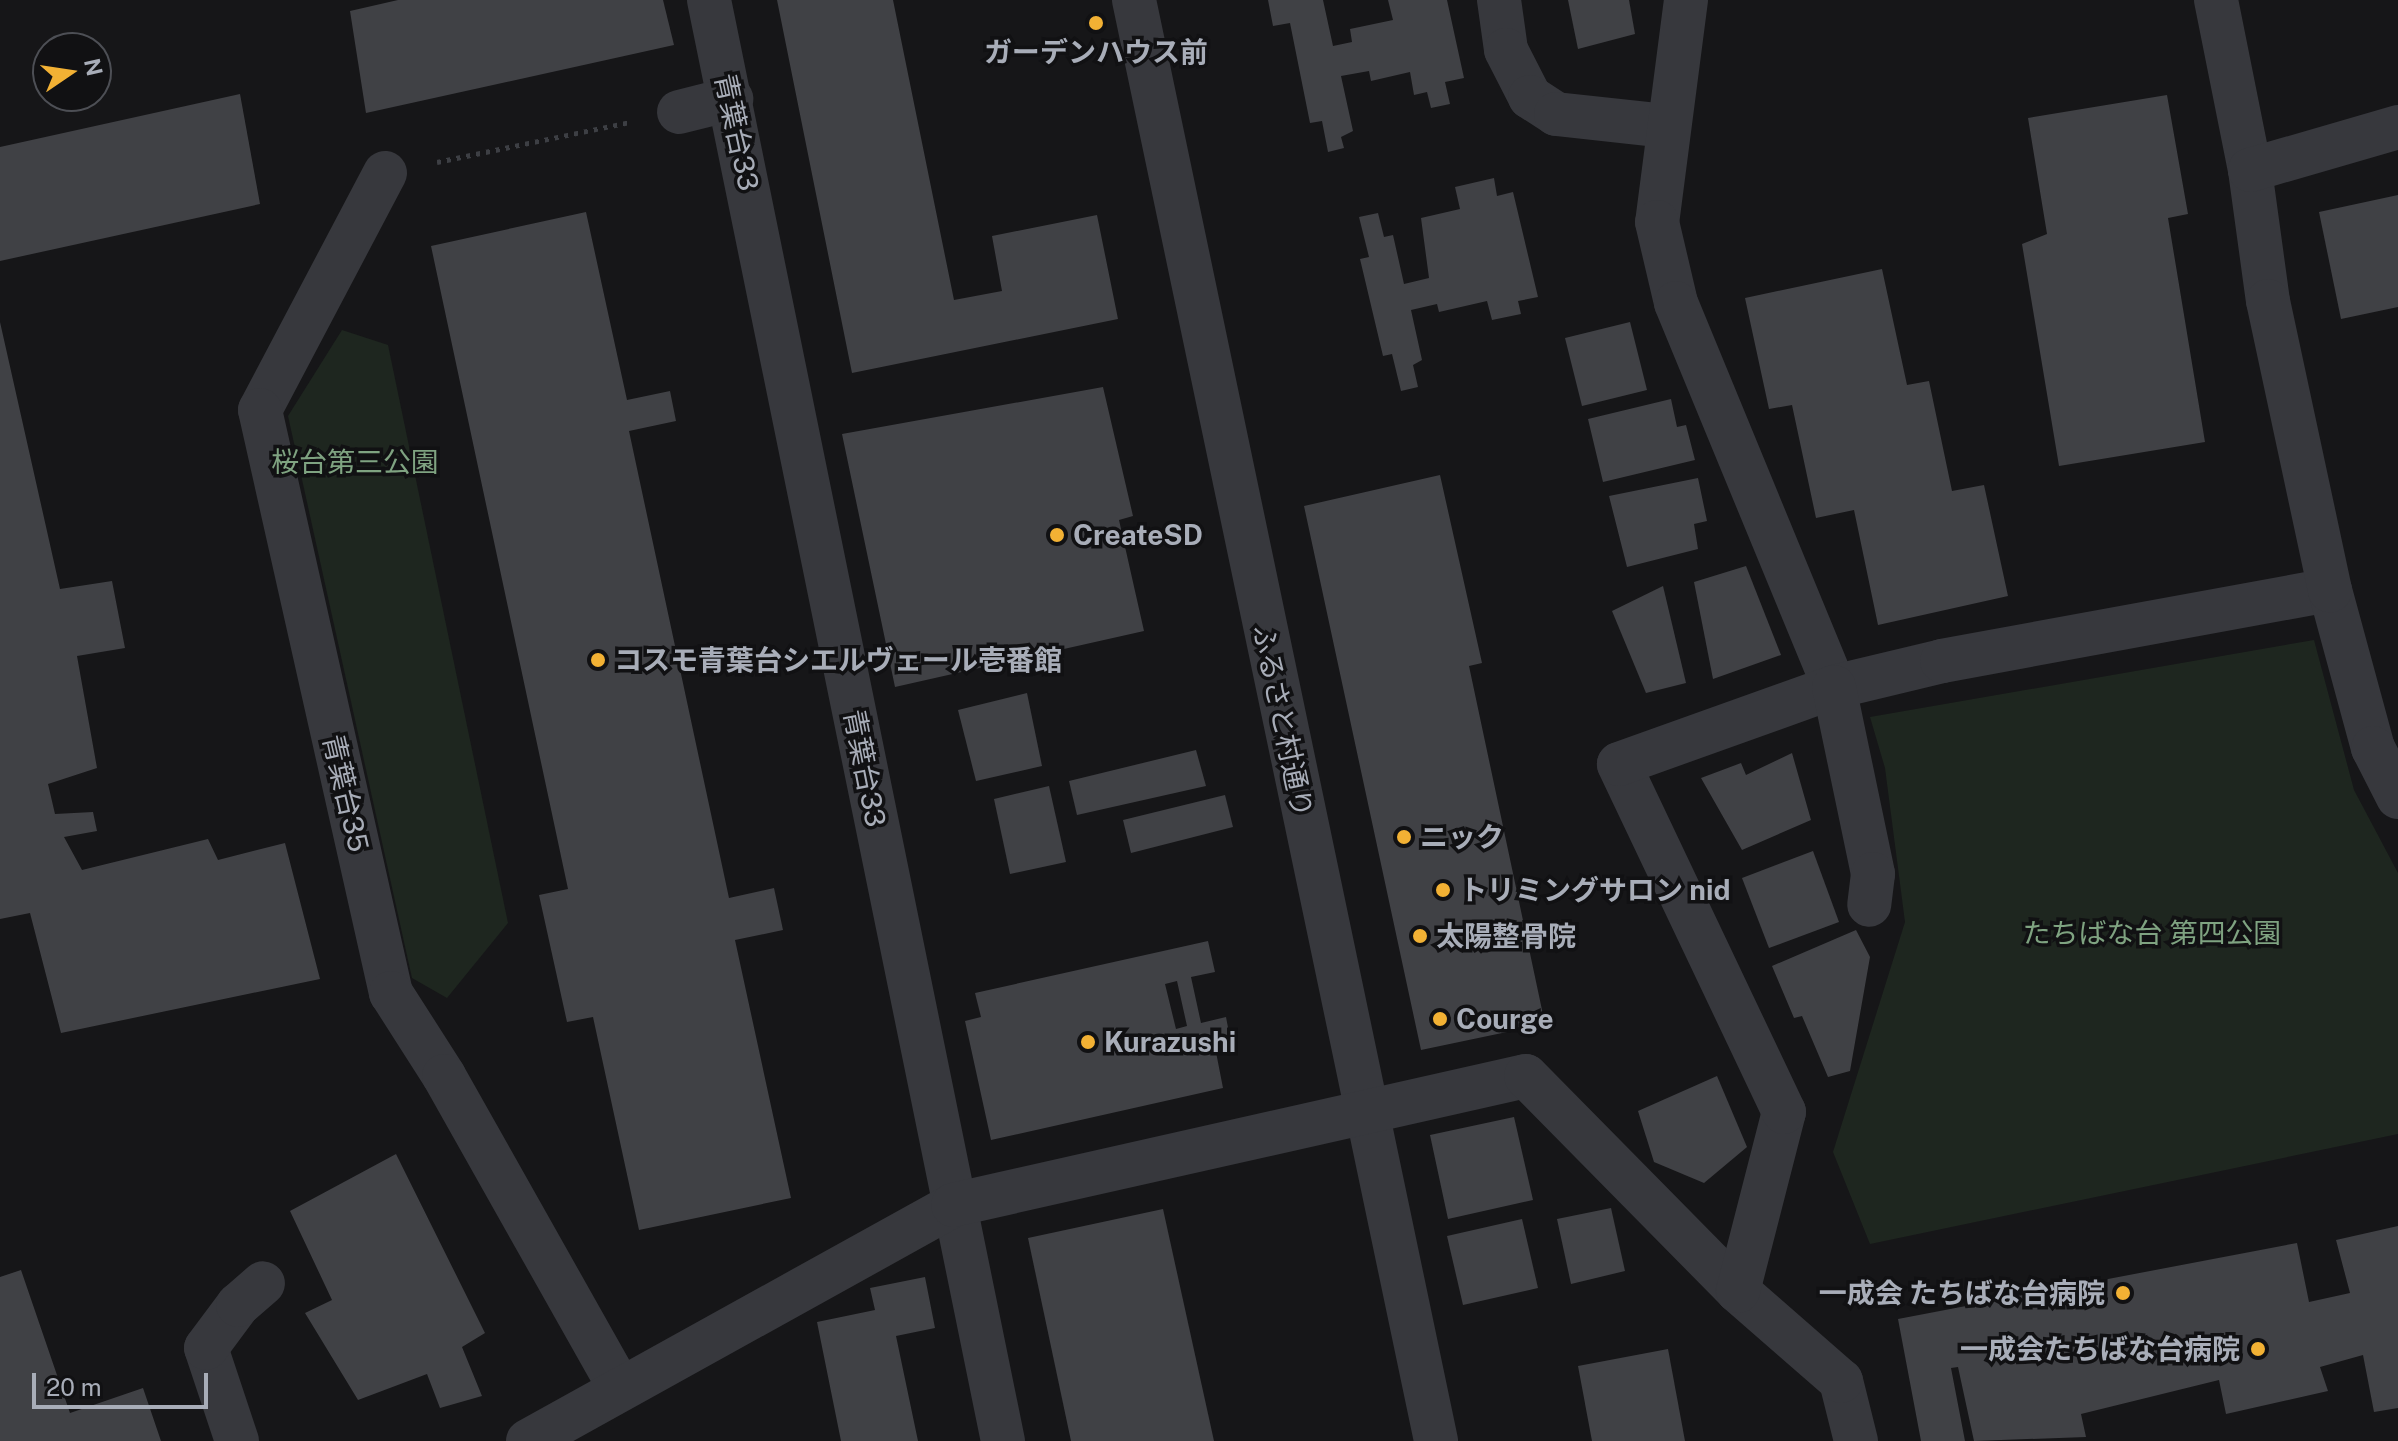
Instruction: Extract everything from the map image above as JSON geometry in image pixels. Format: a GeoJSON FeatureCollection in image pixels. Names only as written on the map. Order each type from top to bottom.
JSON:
{"type":"FeatureCollection","features":[{"type":"Feature","properties":{"kind":"street","name":"青葉台33"},"geometry":{"type":"LineString","coordinates":[[709,0],[1003,1441]]}},
{"type":"Feature","properties":{"kind":"street","name":"ふるさと村通り"},"geometry":{"type":"LineString","coordinates":[[1134,0],[1364,1113],[1436,1441]]}},
{"type":"Feature","properties":{"kind":"street"},"geometry":{"type":"LineString","coordinates":[[1499,0],[1506,50],[1530,97],[1556,114],[1667,126]]}},
{"type":"Feature","properties":{"kind":"street"},"geometry":{"type":"LineString","coordinates":[[1686,0],[1667,126],[1657,222],[1676,303],[1834,687],[1873,874],[1869,905]]}},
{"type":"Feature","properties":{"kind":"street"},"geometry":{"type":"LineString","coordinates":[[2216,0],[2250,170],[2268,301],[2330,590],[2382,720],[2398,797]]}},
{"type":"Feature","properties":{"kind":"street"},"geometry":{"type":"LineString","coordinates":[[679,112],[731,99]]}},
{"type":"Feature","properties":{"kind":"street"},"geometry":{"type":"LineString","coordinates":[[2250,170],[2398,127]]}},
{"type":"Feature","properties":{"kind":"street","name":"青葉台35"},"geometry":{"type":"LineString","coordinates":[[385,173],[260,410],[391,993],[444,1076],[619,1387]]}},
{"type":"Feature","properties":{"kind":"street"},"geometry":{"type":"LineString","coordinates":[[1738,1291],[1784,1112],[1619,764],[1834,687],[1942,661],[2330,590]]}},
{"type":"Feature","properties":{"kind":"street"},"geometry":{"type":"LineString","coordinates":[[528,1441],[619,1387],[953,1205],[1526,1076],[1738,1291],[1841,1381],[1856,1441]]}},
{"type":"Feature","properties":{"kind":"street"},"geometry":{"type":"LineString","coordinates":[[237,1441],[206,1348],[238,1305],[263,1283]]}},
{"type":"Feature","properties":{"kind":"path"},"geometry":{"type":"LineString","coordinates":[[385,173],[679,112]]}},
{"type":"Feature","properties":{"kind":"green space","name":"桜台第三公園"},"geometry":{"type":"Polygon","coordinates":[[[342,330],[388,345],[508,923],[447,998],[412,978],[288,416],[342,330]]]}},
{"type":"Feature","properties":{"kind":"green space","name":"たちばな台 第四公園"},"geometry":{"type":"Polygon","coordinates":[[[2314,640],[2354,790],[2398,873],[2398,1134],[1870,1244],[1833,1152],[1905,922],[1885,768],[1870,717],[2314,640]]]}},
{"type":"Feature","properties":{"kind":"building"},"geometry":{"type":"Polygon","coordinates":[[[398,0],[663,0],[674,45],[366,113],[350,11],[398,0]]]}},
{"type":"Feature","properties":{"kind":"building"},"geometry":{"type":"Polygon","coordinates":[[[777,0],[893,0],[954,300],[1002,291],[992,236],[1097,215],[1118,319],[852,373],[777,0]]]}},
{"type":"Feature","properties":{"kind":"building"},"geometry":{"type":"Polygon","coordinates":[[[1268,0],[1323,0],[1333,46],[1352,42],[1350,29],[1393,20],[1388,0],[1447,0],[1464,78],[1445,82],[1450,104],[1431,108],[1427,92],[1414,95],[1410,72],[1371,81],[1369,71],[1341,76],[1353,131],[1341,137],[1344,148],[1328,152],[1322,121],[1310,123],[1290,23],[1273,26],[1268,0]]]}},
{"type":"Feature","properties":{"kind":"building"},"geometry":{"type":"Polygon","coordinates":[[[1568,0],[1629,0],[1635,34],[1578,49],[1568,0]]]}},
{"type":"Feature","properties":{"kind":"building"},"geometry":{"type":"Polygon","coordinates":[[[240,94],[260,204],[0,261],[0,147],[240,94]]]}},
{"type":"Feature","properties":{"kind":"building"},"geometry":{"type":"Polygon","coordinates":[[[2167,95],[2188,214],[2168,218],[2205,442],[2059,466],[2022,244],[2047,234],[2028,118],[2167,95]]]}},
{"type":"Feature","properties":{"kind":"building"},"geometry":{"type":"Polygon","coordinates":[[[1494,178],[1497,196],[1513,192],[1538,297],[1518,301],[1521,314],[1492,320],[1487,301],[1439,312],[1437,304],[1411,310],[1422,360],[1413,365],[1418,387],[1401,391],[1392,354],[1383,356],[1360,259],[1369,257],[1359,217],[1378,213],[1384,237],[1393,235],[1404,284],[1429,278],[1421,218],[1460,209],[1455,187],[1494,178]]]}},
{"type":"Feature","properties":{"kind":"building"},"geometry":{"type":"Polygon","coordinates":[[[2398,195],[2398,307],[2341,319],[2319,212],[2398,195]]]}},
{"type":"Feature","properties":{"kind":"building","name":"コスモ青葉台シエルヴェール壱番館"},"geometry":{"type":"Polygon","coordinates":[[[586,212],[627,400],[670,391],[676,421],[629,431],[729,898],[774,888],[783,930],[735,940],[791,1198],[639,1230],[593,1017],[567,1022],[539,895],[568,889],[431,246],[586,212]]]}},
{"type":"Feature","properties":{"kind":"building"},"geometry":{"type":"Polygon","coordinates":[[[1882,269],[1907,385],[1929,381],[1952,491],[1984,485],[2008,596],[1878,625],[1854,510],[1816,518],[1792,405],[1769,409],[1745,298],[1882,269]]]}},
{"type":"Feature","properties":{"kind":"building"},"geometry":{"type":"Polygon","coordinates":[[[0,322],[60,589],[112,581],[125,648],[77,656],[97,768],[48,784],[55,814],[93,812],[97,831],[64,837],[82,870],[208,839],[218,860],[285,843],[320,979],[61,1033],[30,913],[0,919],[0,322]]]}},
{"type":"Feature","properties":{"kind":"building"},"geometry":{"type":"Polygon","coordinates":[[[1630,322],[1647,390],[1582,406],[1565,338],[1630,322]]]}},
{"type":"Feature","properties":{"kind":"building"},"geometry":{"type":"Polygon","coordinates":[[[1103,387],[1133,516],[1119,520],[1144,631],[895,687],[842,434],[1103,387]]]}},
{"type":"Feature","properties":{"kind":"building"},"geometry":{"type":"Polygon","coordinates":[[[1671,399],[1677,427],[1686,425],[1695,460],[1603,482],[1588,419],[1671,399]]]}},
{"type":"Feature","properties":{"kind":"building"},"geometry":{"type":"Polygon","coordinates":[[[1440,475],[1482,663],[1469,666],[1545,1024],[1421,1050],[1304,506],[1440,475]]]}},
{"type":"Feature","properties":{"kind":"building"},"geometry":{"type":"Polygon","coordinates":[[[1698,478],[1707,521],[1694,524],[1698,549],[1627,567],[1609,496],[1698,478]]]}},
{"type":"Feature","properties":{"kind":"building"},"geometry":{"type":"Polygon","coordinates":[[[1746,566],[1781,655],[1713,679],[1694,582],[1746,566]]]}},
{"type":"Feature","properties":{"kind":"building"},"geometry":{"type":"Polygon","coordinates":[[[1663,586],[1686,683],[1646,693],[1612,611],[1663,586]]]}},
{"type":"Feature","properties":{"kind":"building"},"geometry":{"type":"Polygon","coordinates":[[[1027,693],[1042,766],[976,781],[958,710],[1027,693]]]}},
{"type":"Feature","properties":{"kind":"building"},"geometry":{"type":"Polygon","coordinates":[[[1196,750],[1206,786],[1077,815],[1069,781],[1196,750]]]}},
{"type":"Feature","properties":{"kind":"building"},"geometry":{"type":"Polygon","coordinates":[[[1792,753],[1811,820],[1742,850],[1701,778],[1741,763],[1746,775],[1792,753]]]}},
{"type":"Feature","properties":{"kind":"building"},"geometry":{"type":"Polygon","coordinates":[[[1049,786],[1066,862],[1010,874],[994,799],[1049,786]]]}},
{"type":"Feature","properties":{"kind":"building"},"geometry":{"type":"Polygon","coordinates":[[[1225,795],[1233,827],[1131,853],[1123,820],[1225,795]]]}},
{"type":"Feature","properties":{"kind":"building"},"geometry":{"type":"Polygon","coordinates":[[[1813,851],[1839,922],[1769,948],[1742,878],[1813,851]]]}},
{"type":"Feature","properties":{"kind":"building"},"geometry":{"type":"Polygon","coordinates":[[[1856,930],[1870,957],[1850,1071],[1828,1077],[1802,1016],[1794,1018],[1772,966],[1856,930]]]}},
{"type":"Feature","properties":{"kind":"building"},"geometry":{"type":"Polygon","coordinates":[[[1208,941],[1215,972],[1191,977],[1201,1023],[1226,1017],[1231,1043],[1215,1047],[1223,1088],[991,1140],[965,1021],[981,1017],[975,993],[1208,941]],[[1177,981],[1165,984],[1176,1029],[1187,1026],[1177,981]]]}},
{"type":"Feature","properties":{"kind":"building"},"geometry":{"type":"Polygon","coordinates":[[[1717,1076],[1747,1147],[1704,1183],[1654,1162],[1638,1111],[1717,1076]]]}},
{"type":"Feature","properties":{"kind":"building"},"geometry":{"type":"Polygon","coordinates":[[[1514,1117],[1533,1200],[1448,1219],[1430,1135],[1514,1117]]]}},
{"type":"Feature","properties":{"kind":"building"},"geometry":{"type":"Polygon","coordinates":[[[396,1154],[485,1333],[462,1347],[482,1396],[440,1408],[427,1374],[358,1400],[305,1313],[332,1300],[290,1211],[396,1154]]]}},
{"type":"Feature","properties":{"kind":"building"},"geometry":{"type":"Polygon","coordinates":[[[1611,1208],[1625,1271],[1571,1284],[1557,1219],[1611,1208]]]}},
{"type":"Feature","properties":{"kind":"building"},"geometry":{"type":"Polygon","coordinates":[[[1163,1209],[1214,1441],[1071,1441],[1028,1238],[1163,1209]]]}},
{"type":"Feature","properties":{"kind":"building"},"geometry":{"type":"Polygon","coordinates":[[[1522,1219],[1538,1288],[1463,1305],[1447,1236],[1522,1219]]]}},
{"type":"Feature","properties":{"kind":"building"},"geometry":{"type":"Polygon","coordinates":[[[2398,1226],[2398,1408],[2374,1412],[2363,1355],[2320,1367],[2328,1391],[2226,1414],[2219,1380],[2081,1414],[2086,1437],[1974,1441],[1958,1367],[1951,1368],[1965,1441],[1921,1441],[1898,1319],[2297,1243],[2309,1302],[2350,1293],[2336,1240],[2398,1226]]]}},
{"type":"Feature","properties":{"kind":"building"},"geometry":{"type":"Polygon","coordinates":[[[21,1270],[70,1413],[143,1388],[161,1441],[0,1441],[0,1277],[21,1270]]]}},
{"type":"Feature","properties":{"kind":"building"},"geometry":{"type":"Polygon","coordinates":[[[925,1277],[935,1328],[896,1336],[918,1441],[841,1441],[817,1322],[875,1310],[870,1288],[925,1277]]]}},
{"type":"Feature","properties":{"kind":"building"},"geometry":{"type":"Polygon","coordinates":[[[1668,1349],[1685,1441],[1592,1441],[1578,1366],[1668,1349]]]}},
{"type":"Feature","properties":{"kind":"place","name":"ガーデンハウス前"},"geometry":{"type":"Point","coordinates":[1096,23]}},
{"type":"Feature","properties":{"kind":"place","name":"CreateSD"},"geometry":{"type":"Point","coordinates":[1057,535]}},
{"type":"Feature","properties":{"kind":"place","name":"コスモ青葉台シエルヴェール壱番館"},"geometry":{"type":"Point","coordinates":[598,660]}},
{"type":"Feature","properties":{"kind":"place","name":"ニック"},"geometry":{"type":"Point","coordinates":[1404,837]}},
{"type":"Feature","properties":{"kind":"place","name":"トリミングサロン nid"},"geometry":{"type":"Point","coordinates":[1443,890]}},
{"type":"Feature","properties":{"kind":"place","name":"太陽整骨院"},"geometry":{"type":"Point","coordinates":[1420,936]}},
{"type":"Feature","properties":{"kind":"place","name":"Courge"},"geometry":{"type":"Point","coordinates":[1440,1019]}},
{"type":"Feature","properties":{"kind":"place","name":"Kurazushi"},"geometry":{"type":"Point","coordinates":[1088,1042]}},
{"type":"Feature","properties":{"kind":"place","name":"一成会 たちばな台病院"},"geometry":{"type":"Point","coordinates":[2123,1293]}},
{"type":"Feature","properties":{"kind":"place","name":"一成会たちばな台病院"},"geometry":{"type":"Point","coordinates":[2258,1349]}}]}
